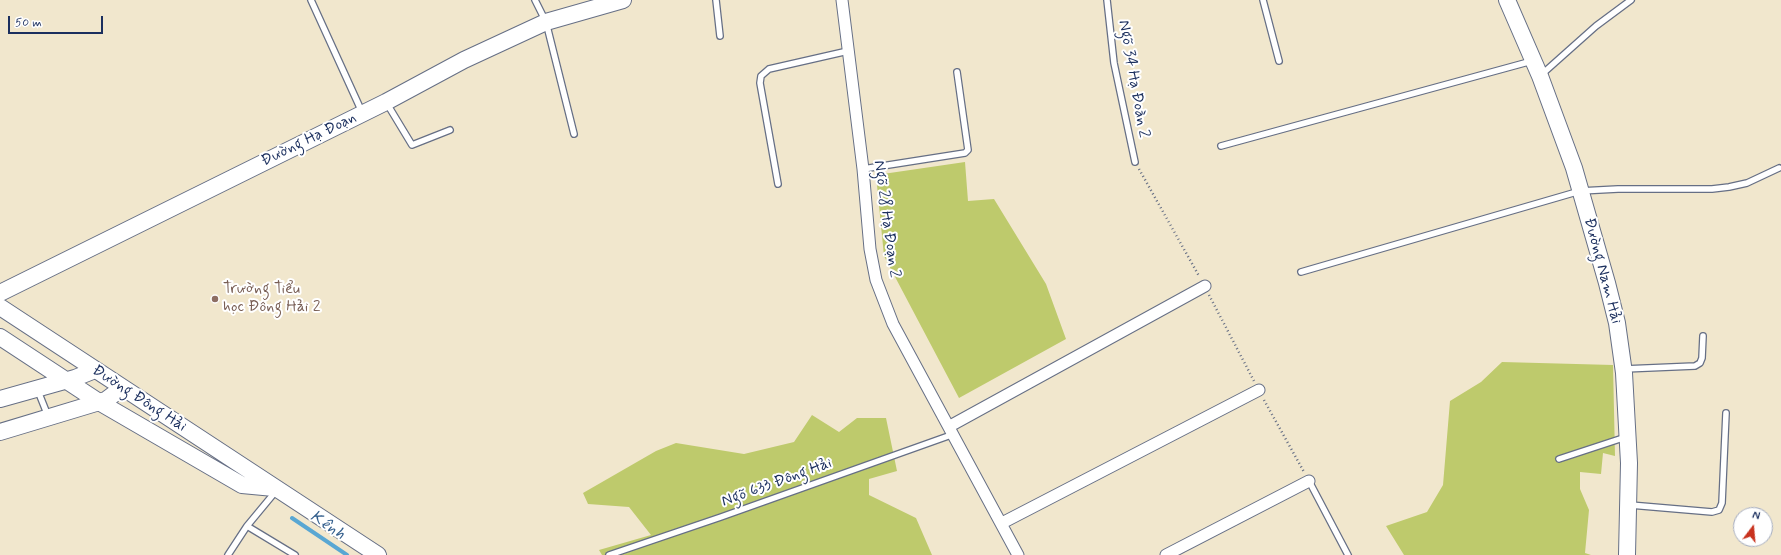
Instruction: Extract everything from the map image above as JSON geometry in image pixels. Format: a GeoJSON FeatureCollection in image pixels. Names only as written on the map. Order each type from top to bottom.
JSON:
{"type":"FeatureCollection","features":[{"type":"Feature","properties":{"kind":"main road","name":"Đường Hạ Đoạn"},"geometry":{"type":"LineString","coordinates":[[0,293],[363,114],[464,60],[546,22],[624,0]]}},
{"type":"Feature","properties":{"kind":"main road","name":"Đường Nam Hải"},"geometry":{"type":"LineString","coordinates":[[1507,0],[1540,76],[1574,168],[1617,323],[1624,369],[1628,436],[1629,505],[1627,555]]}},
{"type":"Feature","properties":{"kind":"main road","name":"Đường Đông Hải"},"geometry":{"type":"LineString","coordinates":[[0,307],[378,555]]}},
{"type":"Feature","properties":{"kind":"main road","name":"Đường Đông Hải"},"geometry":{"type":"LineString","coordinates":[[0,337],[99,402],[242,485],[278,489]]}},
{"type":"Feature","properties":{"kind":"main road"},"geometry":{"type":"LineString","coordinates":[[0,399],[95,370]]}},
{"type":"Feature","properties":{"kind":"main road"},"geometry":{"type":"LineString","coordinates":[[0,432],[106,400],[122,388]]}},
{"type":"Feature","properties":{"kind":"street","name":"Ngõ 28 Hạ Đoạn 2"},"geometry":{"type":"LineString","coordinates":[[842,0],[863,169],[870,249],[876,280],[893,324],[952,430],[1018,555]]}},
{"type":"Feature","properties":{"kind":"street"},"geometry":{"type":"LineString","coordinates":[[952,430],[1205,286]]}},
{"type":"Feature","properties":{"kind":"street"},"geometry":{"type":"LineString","coordinates":[[1002,523],[1259,390]]}},
{"type":"Feature","properties":{"kind":"street"},"geometry":{"type":"LineString","coordinates":[[1166,555],[1309,481]]}},
{"type":"Feature","properties":{"kind":"lane"},"geometry":{"type":"LineString","coordinates":[[311,0],[363,114]]}},
{"type":"Feature","properties":{"kind":"lane"},"geometry":{"type":"LineString","coordinates":[[535,0],[546,22],[574,134]]}},
{"type":"Feature","properties":{"kind":"lane"},"geometry":{"type":"LineString","coordinates":[[716,0],[720,36]]}},
{"type":"Feature","properties":{"kind":"lane","name":"Ngõ 34 Hạ Đoàn 2"},"geometry":{"type":"LineString","coordinates":[[1107,0],[1114,64],[1135,162]]}},
{"type":"Feature","properties":{"kind":"lane"},"geometry":{"type":"LineString","coordinates":[[1263,0],[1279,61]]}},
{"type":"Feature","properties":{"kind":"lane"},"geometry":{"type":"LineString","coordinates":[[1540,76],[1596,26],[1631,0]]}},
{"type":"Feature","properties":{"kind":"lane"},"geometry":{"type":"LineString","coordinates":[[778,184],[760,83],[761,76],[769,69],[848,51]]}},
{"type":"Feature","properties":{"kind":"lane"},"geometry":{"type":"LineString","coordinates":[[1222,146],[1533,60]]}},
{"type":"Feature","properties":{"kind":"lane"},"geometry":{"type":"LineString","coordinates":[[863,169],[965,153],[968,150],[957,72]]}},
{"type":"Feature","properties":{"kind":"lane"},"geometry":{"type":"LineString","coordinates":[[386,102],[412,144],[450,130]]}},
{"type":"Feature","properties":{"kind":"lane"},"geometry":{"type":"LineString","coordinates":[[1301,272],[1580,191],[1729,188],[1747,183],[1779,168]]}},
{"type":"Feature","properties":{"kind":"lane"},"geometry":{"type":"LineString","coordinates":[[1624,369],[1695,366],[1702,358],[1704,336]]}},
{"type":"Feature","properties":{"kind":"lane"},"geometry":{"type":"LineString","coordinates":[[38,388],[49,417]]}},
{"type":"Feature","properties":{"kind":"lane"},"geometry":{"type":"LineString","coordinates":[[1629,505],[1712,512],[1719,510],[1722,503],[1726,412]]}},
{"type":"Feature","properties":{"kind":"lane","name":"Ngõ 633 Đông Hải"},"geometry":{"type":"LineString","coordinates":[[609,555],[721,518],[952,430]]}},
{"type":"Feature","properties":{"kind":"lane"},"geometry":{"type":"LineString","coordinates":[[1558,459],[1628,436]]}},
{"type":"Feature","properties":{"kind":"lane"},"geometry":{"type":"LineString","coordinates":[[1309,481],[1348,555]]}},
{"type":"Feature","properties":{"kind":"lane"},"geometry":{"type":"LineString","coordinates":[[228,555],[247,526],[278,489]]}},
{"type":"Feature","properties":{"kind":"lane"},"geometry":{"type":"LineString","coordinates":[[247,526],[295,555]]}},
{"type":"Feature","properties":{"kind":"path"},"geometry":{"type":"LineString","coordinates":[[1135,162],[1205,286],[1259,390],[1309,481]]}},
{"type":"Feature","properties":{"kind":"green space"},"geometry":{"type":"Polygon","coordinates":[[[965,162],[968,201],[994,199],[1046,284],[1066,339],[959,398],[884,256],[876,175],[965,162]]]}},
{"type":"Feature","properties":{"kind":"green space"},"geometry":{"type":"Polygon","coordinates":[[[1502,362],[1613,365],[1615,456],[1603,453],[1601,474],[1580,472],[1580,489],[1589,510],[1585,553],[1591,555],[1404,555],[1386,526],[1427,512],[1443,485],[1450,401],[1481,382],[1502,362]]]}},
{"type":"Feature","properties":{"kind":"green space"},"geometry":{"type":"Polygon","coordinates":[[[812,415],[839,432],[857,418],[886,418],[897,471],[869,479],[869,495],[916,518],[932,555],[602,555],[599,550],[651,535],[629,507],[588,504],[583,493],[656,451],[676,443],[744,454],[794,442],[812,415]]]}},
{"type":"Feature","properties":{"kind":"waterway","name":"Kênh"},"geometry":{"type":"LineString","coordinates":[[292,518],[347,555]]}},
{"type":"Feature","properties":{"kind":"place","name":"Trường Tiểu học Đông Hải 2"},"geometry":{"type":"Point","coordinates":[215,299]}}]}
